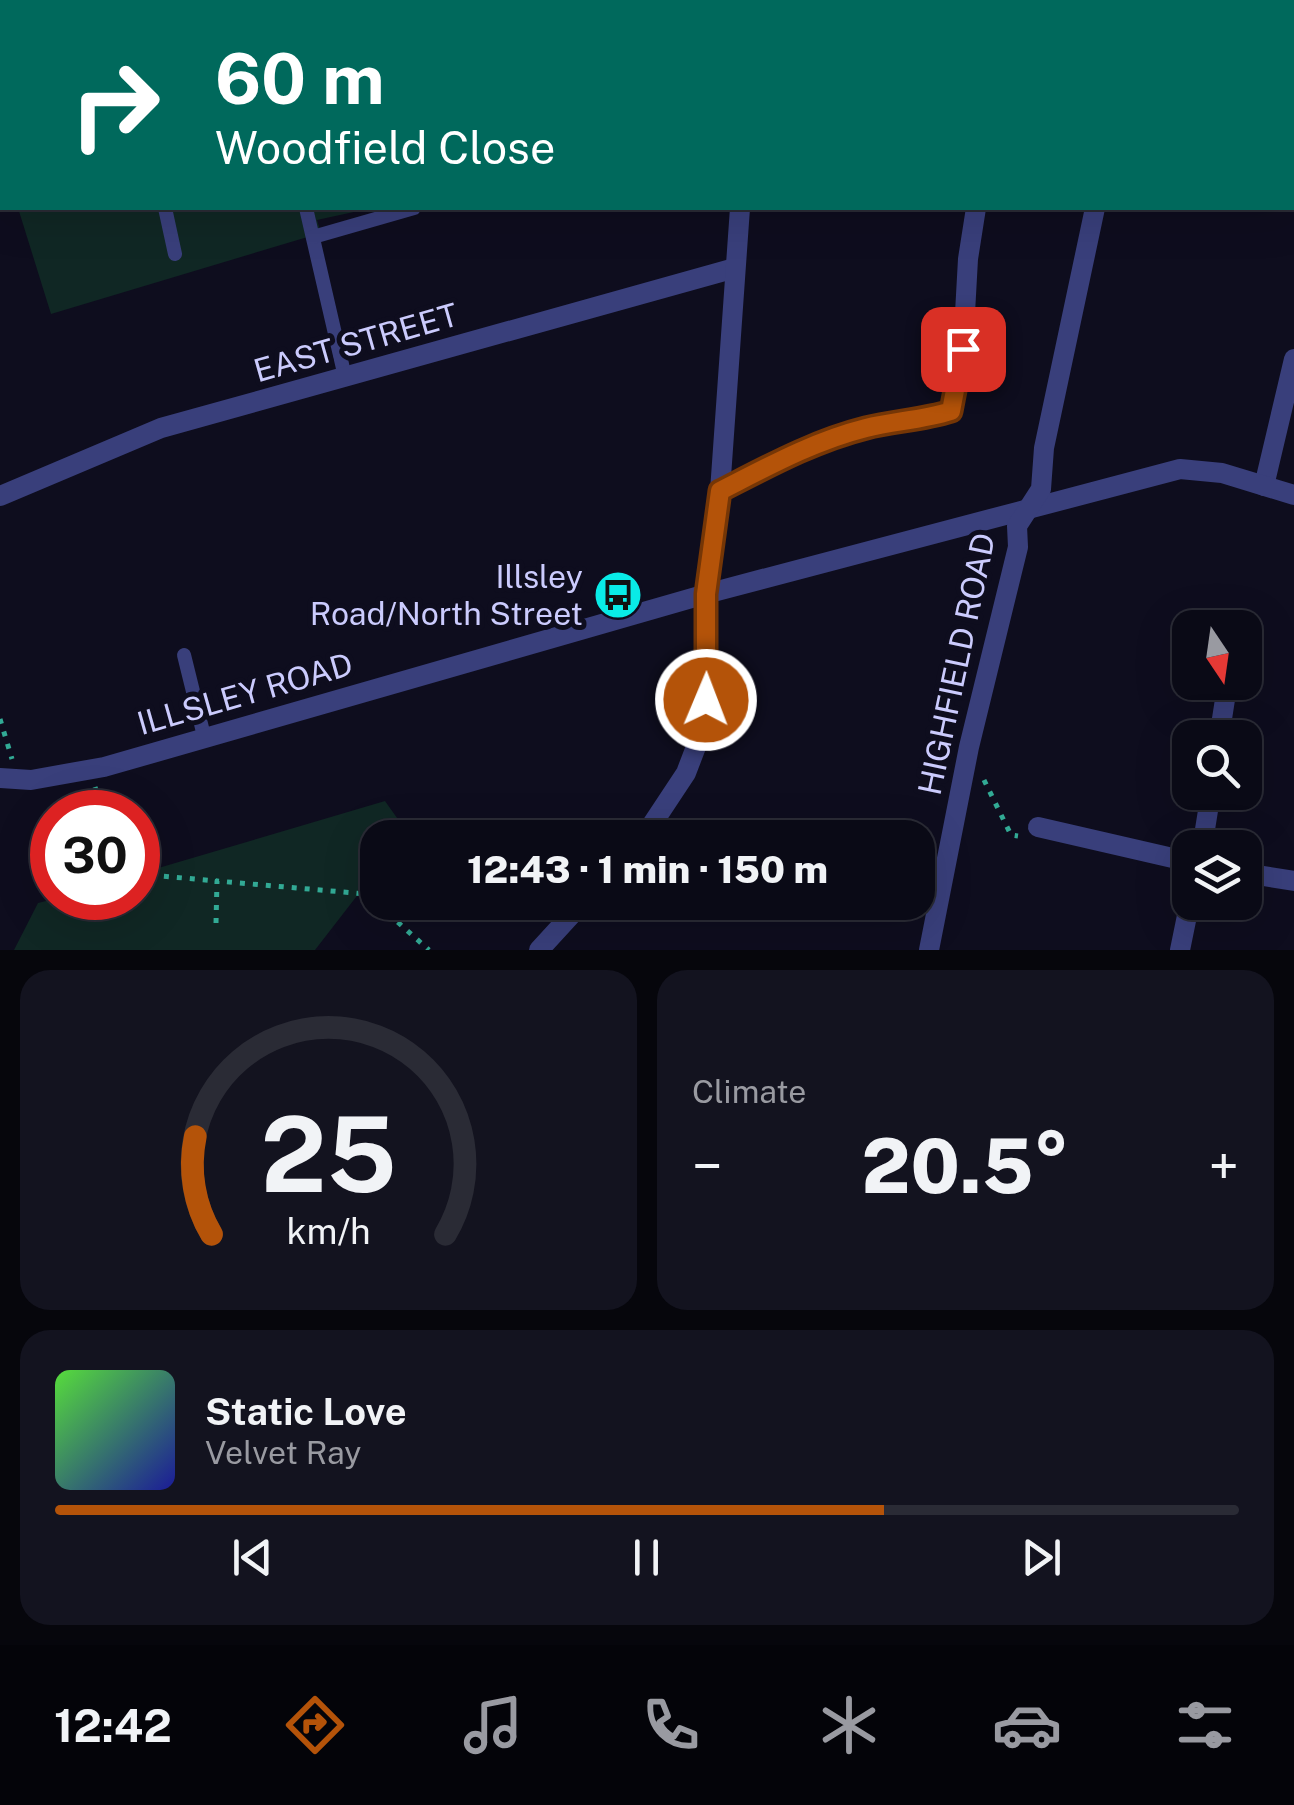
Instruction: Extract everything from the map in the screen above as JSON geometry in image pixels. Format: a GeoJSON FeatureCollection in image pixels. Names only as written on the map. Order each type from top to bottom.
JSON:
{"type":"FeatureCollection","features":[{"type":"Feature","properties":{"kind":"street"},"geometry":{"type":"LineString","coordinates":[[656,820],[686,773],[699,739],[706,700],[706,594],[720,491],[740,210]]}},
{"type":"Feature","properties":{"kind":"street"},"geometry":{"type":"LineString","coordinates":[[720,491],[804,449],[850,433],[951,411],[963,349],[968,259],[976,210]]}},
{"type":"Feature","properties":{"kind":"street","name":"HIGHFIELD ROAD"},"geometry":{"type":"LineString","coordinates":[[929,950],[966,758],[1018,547],[1017,526],[1041,489],[1044,448],[1095,210]]}},
{"type":"Feature","properties":{"kind":"street","name":"EAST STREET"},"geometry":{"type":"LineString","coordinates":[[0,496],[162,428],[735,268]]}},
{"type":"Feature","properties":{"kind":"street"},"geometry":{"type":"LineString","coordinates":[[1264,486],[1294,359]]}},
{"type":"Feature","properties":{"kind":"street","name":"ILLSLEY ROAD"},"geometry":{"type":"LineString","coordinates":[[8,779],[104,767],[706,594],[1180,469],[1222,473],[1294,495]]}},
{"type":"Feature","properties":{"kind":"street"},"geometry":{"type":"LineString","coordinates":[[1038,828],[1172,858]]}},
{"type":"Feature","properties":{"kind":"street"},"geometry":{"type":"LineString","coordinates":[[1262,875],[1294,882]]}},
{"type":"Feature","properties":{"kind":"street"},"geometry":{"type":"LineString","coordinates":[[539,950],[566,920]]}},
{"type":"Feature","properties":{"kind":"street"},"geometry":{"type":"LineString","coordinates":[[1180,950],[1186,920]]}},
{"type":"Feature","properties":{"kind":"lane"},"geometry":{"type":"LineString","coordinates":[[165,210],[175,254]]}},
{"type":"Feature","properties":{"kind":"lane"},"geometry":{"type":"LineString","coordinates":[[306,210],[344,377]]}},
{"type":"Feature","properties":{"kind":"lane"},"geometry":{"type":"LineString","coordinates":[[313,238],[407,210]]}},
{"type":"Feature","properties":{"kind":"lane"},"geometry":{"type":"LineString","coordinates":[[184,655],[204,736]]}},
{"type":"Feature","properties":{"kind":"path"},"geometry":{"type":"LineString","coordinates":[[0,718],[8,779]]}},
{"type":"Feature","properties":{"kind":"path"},"geometry":{"type":"LineString","coordinates":[[966,758],[986,782],[1011,835],[1032,838],[1038,828]]}},
{"type":"Feature","properties":{"kind":"path"},"geometry":{"type":"LineString","coordinates":[[160,876],[366,894],[428,950]]}},
{"type":"Feature","properties":{"kind":"path"},"geometry":{"type":"LineString","coordinates":[[216,923],[217,881]]}},
{"type":"Feature","properties":{"kind":"green space"},"geometry":{"type":"Polygon","coordinates":[[[19,210],[363,210],[317,220],[321,233],[51,314],[19,210]]]}},
{"type":"Feature","properties":{"kind":"green space"},"geometry":{"type":"Polygon","coordinates":[[[385,801],[398,820],[360,820],[360,892],[315,950],[14,950],[30,919],[160,920],[160,867],[385,801]]]}},
{"type":"Feature","properties":{"kind":"place","name":"Illsley Road/North Street"},"geometry":{"type":"Point","coordinates":[618,595]}},
{"type":"Feature","properties":{"kind":"route"},"geometry":{"type":"LineString","coordinates":[[706,700],[706,594],[720,491],[834,438],[951,411],[963,349]]}}]}
